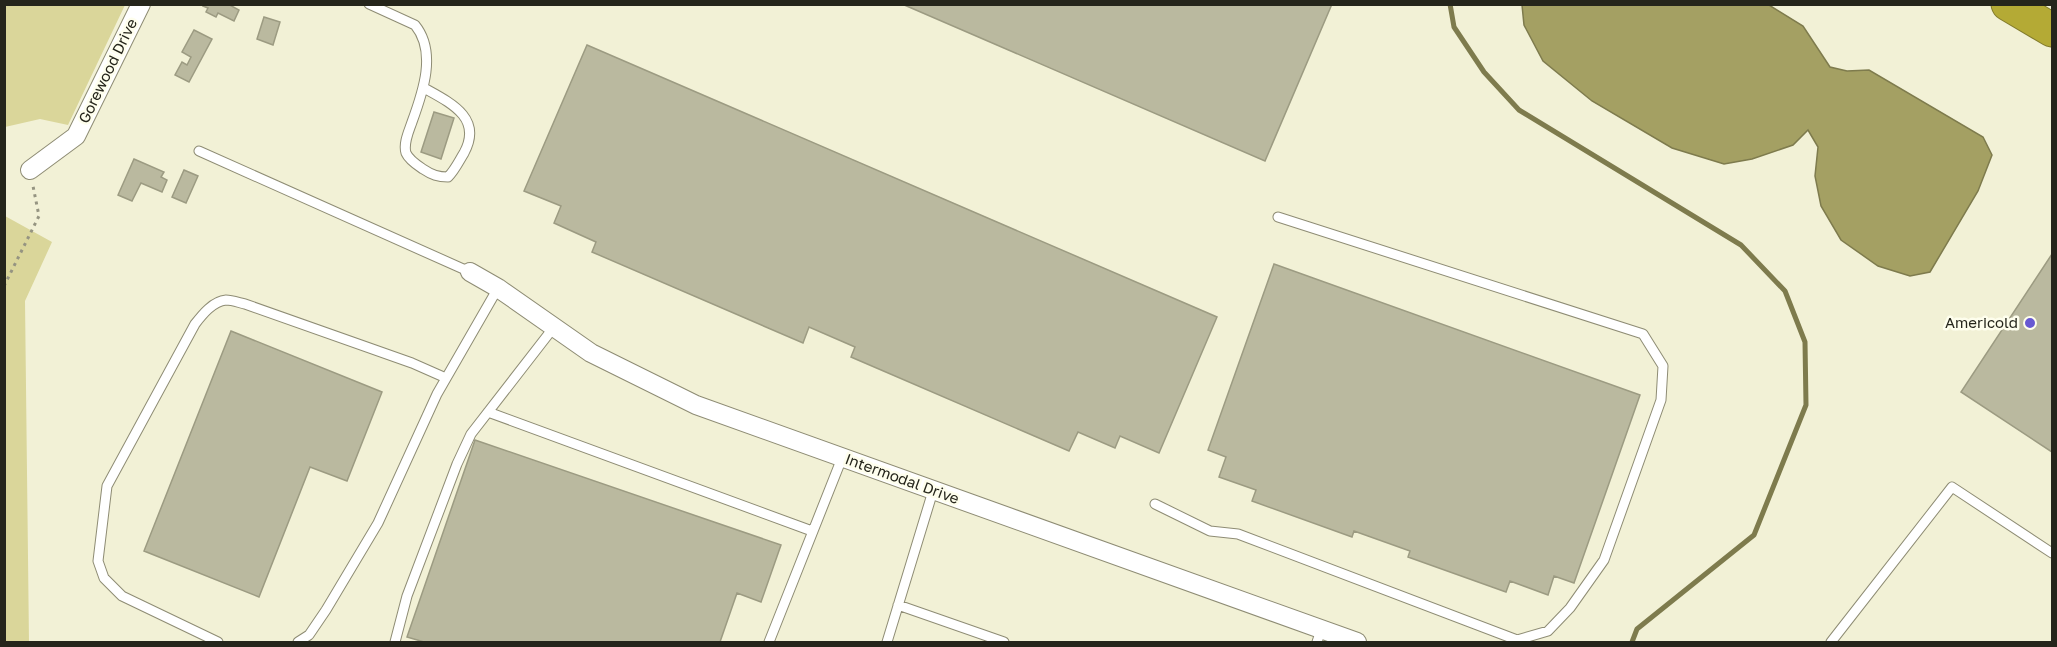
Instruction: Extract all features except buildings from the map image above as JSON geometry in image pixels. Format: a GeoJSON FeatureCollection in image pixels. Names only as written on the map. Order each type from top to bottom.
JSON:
{"type":"FeatureCollection","features":[{"type":"Feature","properties":{"kind":"highway"},"geometry":{"type":"LineString","coordinates":[[2008,4],[2052,30]]}},
{"type":"Feature","properties":{"kind":"street","name":"Gorewood Drive"},"geometry":{"type":"LineString","coordinates":[[30,170],[76,136],[141,4]]}},
{"type":"Feature","properties":{"kind":"street","name":"Intermodal Drive"},"geometry":{"type":"LineString","coordinates":[[470,272],[498,288],[591,352],[696,405],[933,490],[1319,636],[1357,642]]}},
{"type":"Feature","properties":{"kind":"lane"},"geometry":{"type":"LineString","coordinates":[[369,4],[415,25],[419,31],[426,52],[424,88],[408,132],[407,154],[437,177],[448,177],[453,173],[469,144],[471,129],[469,122],[458,111],[444,99],[424,88]]}},
{"type":"Feature","properties":{"kind":"lane"},"geometry":{"type":"LineString","coordinates":[[200,151],[470,272]]}},
{"type":"Feature","properties":{"kind":"lane"},"geometry":{"type":"LineString","coordinates":[[1155,504],[1210,531],[1238,534],[1517,641],[1548,631],[1570,608],[1604,560],[1661,400],[1663,366],[1643,334],[1278,217]]}},
{"type":"Feature","properties":{"kind":"lane"},"geometry":{"type":"LineString","coordinates":[[298,642],[309,635],[326,610],[378,523],[446,378],[498,288]]}},
{"type":"Feature","properties":{"kind":"lane"},"geometry":{"type":"LineString","coordinates":[[218,642],[122,596],[104,578],[98,561],[107,486],[195,324],[203,314],[212,306],[225,300],[245,304],[412,363],[446,378]]}},
{"type":"Feature","properties":{"kind":"lane"},"geometry":{"type":"LineString","coordinates":[[395,642],[407,596],[457,464],[471,434],[554,327]]}},
{"type":"Feature","properties":{"kind":"lane"},"geometry":{"type":"LineString","coordinates":[[488,412],[812,531]]}},
{"type":"Feature","properties":{"kind":"lane"},"geometry":{"type":"LineString","coordinates":[[769,642],[842,458]]}},
{"type":"Feature","properties":{"kind":"lane"},"geometry":{"type":"LineString","coordinates":[[1831,642],[1952,487],[2052,553]]}},
{"type":"Feature","properties":{"kind":"lane"},"geometry":{"type":"LineString","coordinates":[[887,642],[933,490]]}},
{"type":"Feature","properties":{"kind":"lane"},"geometry":{"type":"LineString","coordinates":[[898,605],[1004,642]]}},
{"type":"Feature","properties":{"kind":"path"},"geometry":{"type":"LineString","coordinates":[[4,286],[39,216],[30,170]]}},
{"type":"Feature","properties":{"kind":"shaded area"},"geometry":{"type":"Polygon","coordinates":[[[4,5],[125,5],[68,125],[40,119],[5,127],[4,5]]]}},
{"type":"Feature","properties":{"kind":"shaded area"},"geometry":{"type":"Polygon","coordinates":[[[1522,5],[1769,5],[1803,26],[1830,67],[1847,71],[1869,70],[1983,137],[1992,155],[1978,191],[1930,272],[1910,276],[1878,266],[1841,240],[1821,206],[1815,176],[1818,147],[1808,130],[1793,145],[1752,159],[1724,164],[1672,148],[1592,101],[1543,61],[1524,25],[1522,5]]]}},
{"type":"Feature","properties":{"kind":"shaded area"},"geometry":{"type":"Polygon","coordinates":[[[5,216],[52,242],[25,301],[29,642],[5,642],[5,216]]]}},
{"type":"Feature","properties":{"kind":"waterway"},"geometry":{"type":"LineString","coordinates":[[1450,4],[1454,27],[1484,72],[1519,110],[1741,245],[1785,291],[1805,342],[1806,405],[1754,535],[1637,629],[1632,642]]}},
{"type":"Feature","properties":{"kind":"place","name":"Americold"},"geometry":{"type":"Point","coordinates":[2030,323]}}]}
